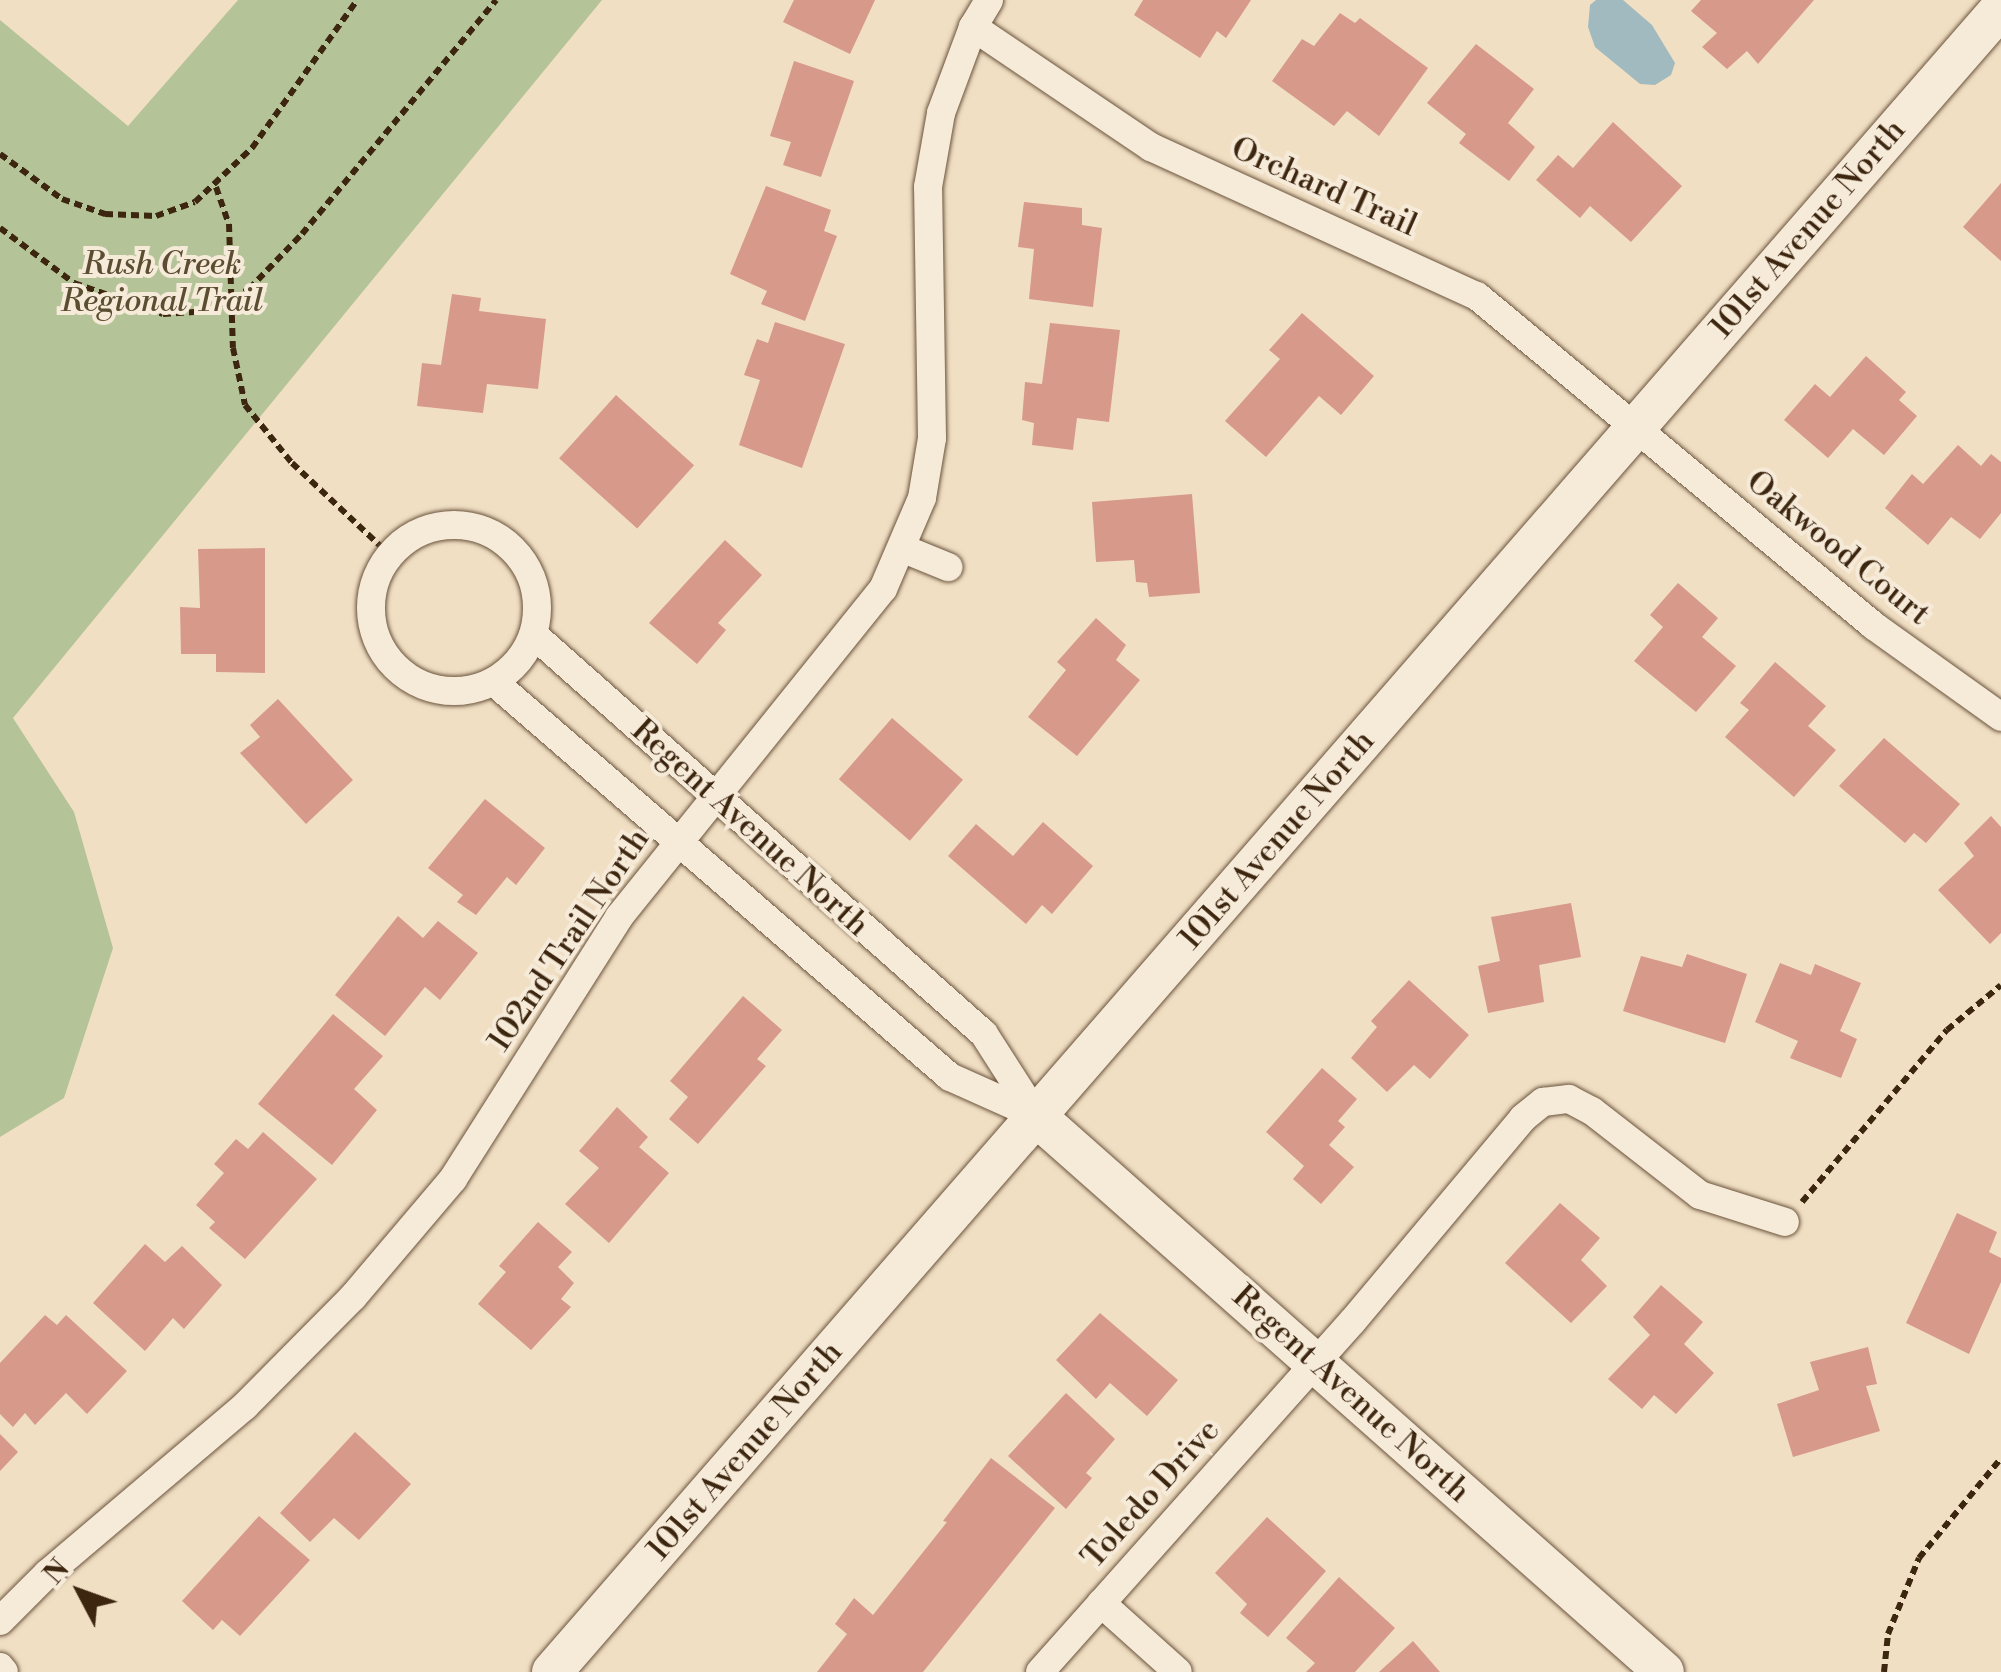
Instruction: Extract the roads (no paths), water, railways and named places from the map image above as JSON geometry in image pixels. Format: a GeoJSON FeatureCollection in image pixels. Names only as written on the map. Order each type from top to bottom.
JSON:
{"type":"FeatureCollection","features":[{"type":"Feature","properties":{"kind":"street","name":"102nd Trail North"},"geometry":{"type":"LineString","coordinates":[[0,1621],[48,1573],[245,1406],[353,1297],[453,1179],[619,918],[884,589],[904,549],[922,498],[932,438],[928,187],[942,113],[973,28],[989,0]]}},
{"type":"Feature","properties":{"kind":"street","name":"101st Avenue North"},"geometry":{"type":"LineString","coordinates":[[552,1672],[1038,1117],[2000,4]]}},
{"type":"Feature","properties":{"kind":"street","name":"Orchard Trail"},"geometry":{"type":"LineString","coordinates":[[973,28],[1150,148],[1477,296],[1636,425]]}},
{"type":"Feature","properties":{"kind":"street","name":"Oakwood Court"},"geometry":{"type":"LineString","coordinates":[[1636,425],[1874,626],[2001,718]]}},
{"type":"Feature","properties":{"kind":"street"},"geometry":{"type":"LineString","coordinates":[[448,523],[481,527],[510,544],[530,570],[539,602],[534,635],[518,662],[494,682],[462,692],[429,688],[400,673],[380,647],[370,615],[374,582],[390,554],[416,532],[448,523]]}},
{"type":"Feature","properties":{"kind":"street"},"geometry":{"type":"LineString","coordinates":[[904,549],[948,568]]}},
{"type":"Feature","properties":{"kind":"street","name":"Regent Avenue North"},"geometry":{"type":"LineString","coordinates":[[534,635],[984,1034],[1038,1117],[1664,1672]]}},
{"type":"Feature","properties":{"kind":"street","name":"Regent Avenue North"},"geometry":{"type":"LineString","coordinates":[[494,682],[950,1077],[1038,1117]]}},
{"type":"Feature","properties":{"kind":"street","name":"Toledo Drive"},"geometry":{"type":"LineString","coordinates":[[1040,1672],[1315,1362],[1523,1118],[1543,1102],[1569,1099],[1592,1111],[1700,1195],[1785,1222]]}},
{"type":"Feature","properties":{"kind":"street"},"geometry":{"type":"LineString","coordinates":[[1101,1603],[1178,1672]]}},
{"type":"Feature","properties":{"kind":"water"},"geometry":{"type":"Polygon","coordinates":[[[1596,0],[1623,0],[1652,25],[1675,63],[1671,75],[1655,85],[1640,84],[1595,47],[1588,27],[1590,5],[1596,0]]]}},
{"type":"Feature","properties":{"kind":"park label","name":"Rush Creek Regional Trail"},"geometry":{"type":"Point","coordinates":[162,284]}}]}
